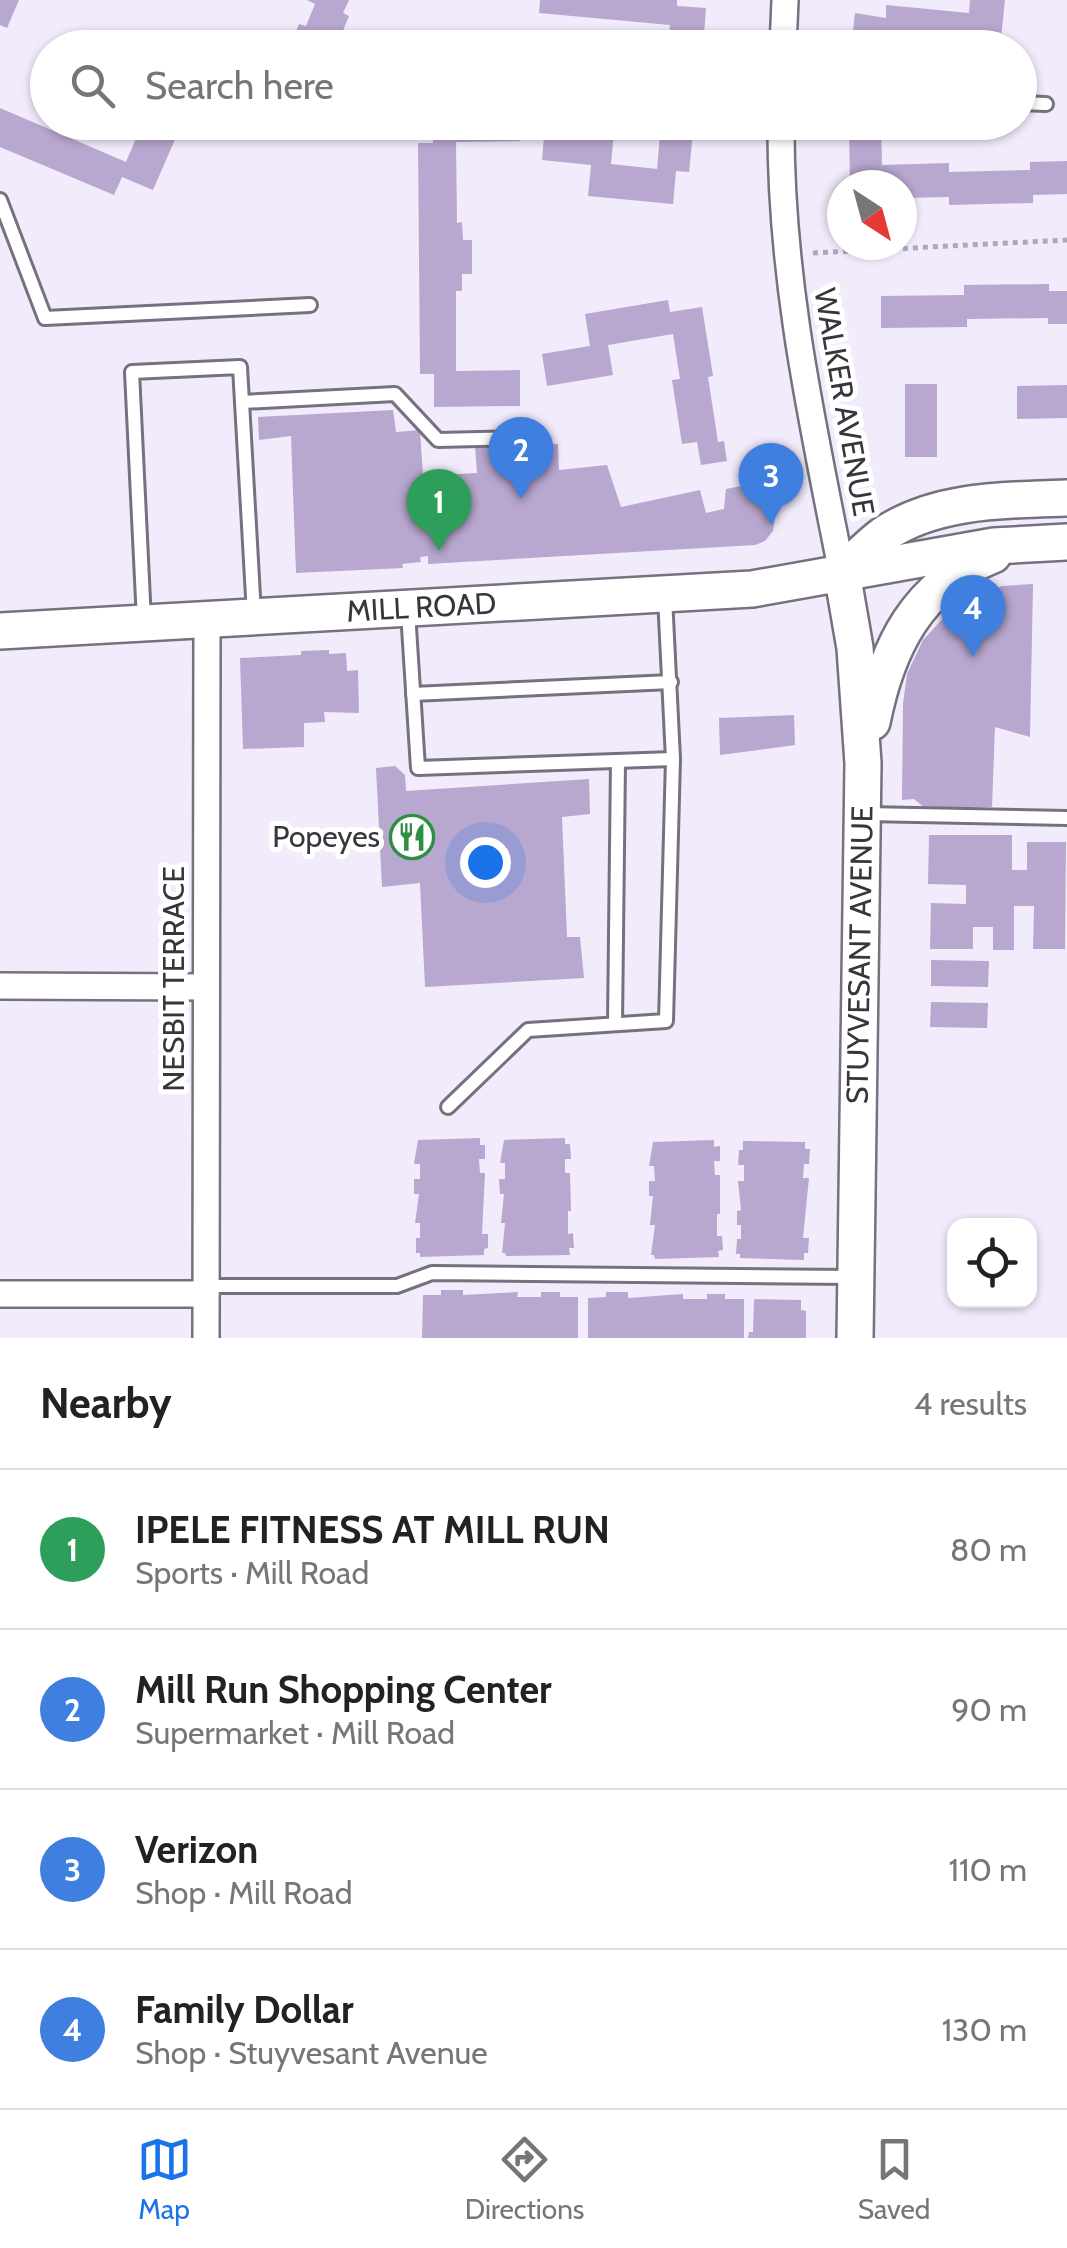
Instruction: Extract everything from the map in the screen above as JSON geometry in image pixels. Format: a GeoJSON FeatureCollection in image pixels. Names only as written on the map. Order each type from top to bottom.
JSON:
{"type":"FeatureCollection","features":[{"type":"Feature","properties":{"kind":"main road"},"geometry":{"type":"LineString","coordinates":[[842,573],[886,533],[954,506],[1067,498]]}},
{"type":"Feature","properties":{"kind":"main road"},"geometry":{"type":"LineString","coordinates":[[842,573],[1030,542],[1067,542]]}},
{"type":"Feature","properties":{"kind":"main road"},"geometry":{"type":"LineString","coordinates":[[863,762],[888,660],[914,613],[934,592],[977,562],[1030,542]]}},
{"type":"Feature","properties":{"kind":"main road","name":"MILL ROAD"},"geometry":{"type":"LineString","coordinates":[[0,631],[752,589],[842,573]]}},
{"type":"Feature","properties":{"kind":"main road","name":"STUYVESANT AVENUE"},"geometry":{"type":"LineString","coordinates":[[842,573],[855,648],[863,762],[855,1338]]}},
{"type":"Feature","properties":{"kind":"street"},"geometry":{"type":"LineString","coordinates":[[784,30],[785,0]]}},
{"type":"Feature","properties":{"kind":"street","name":"WALKER AVENUE"},"geometry":{"type":"LineString","coordinates":[[782,140],[785,254],[795,332],[842,573]]}},
{"type":"Feature","properties":{"kind":"street","name":"NESBIT TERRACE"},"geometry":{"type":"LineString","coordinates":[[206,1338],[207,621]]}},
{"type":"Feature","properties":{"kind":"street"},"geometry":{"type":"LineString","coordinates":[[0,986],[206,987]]}},
{"type":"Feature","properties":{"kind":"street"},"geometry":{"type":"LineString","coordinates":[[0,1294],[206,1290]]}},
{"type":"Feature","properties":{"kind":"lane"},"geometry":{"type":"LineString","coordinates":[[1037,104],[1046,104]]}},
{"type":"Feature","properties":{"kind":"lane"},"geometry":{"type":"LineString","coordinates":[[0,200],[45,318],[310,305]]}},
{"type":"Feature","properties":{"kind":"lane"},"geometry":{"type":"LineString","coordinates":[[144,624],[132,372],[240,368],[254,618]]}},
{"type":"Feature","properties":{"kind":"lane"},"geometry":{"type":"LineString","coordinates":[[242,402],[395,394],[438,440],[518,438]]}},
{"type":"Feature","properties":{"kind":"lane"},"geometry":{"type":"LineString","coordinates":[[448,1107],[528,1030],[666,1021],[672,759],[664,595]]}},
{"type":"Feature","properties":{"kind":"lane"},"geometry":{"type":"LineString","coordinates":[[408,610],[418,768],[672,759]]}},
{"type":"Feature","properties":{"kind":"lane"},"geometry":{"type":"LineString","coordinates":[[413,694],[671,682]]}},
{"type":"Feature","properties":{"kind":"lane"},"geometry":{"type":"LineString","coordinates":[[615,1024],[618,761]]}},
{"type":"Feature","properties":{"kind":"lane"},"geometry":{"type":"LineString","coordinates":[[862,814],[1067,818]]}},
{"type":"Feature","properties":{"kind":"lane"},"geometry":{"type":"LineString","coordinates":[[206,1290],[398,1286],[432,1272],[855,1278]]}},
{"type":"Feature","properties":{"kind":"path"},"geometry":{"type":"LineString","coordinates":[[785,254],[1067,240]]}},
{"type":"Feature","properties":{"kind":"building"},"geometry":{"type":"Polygon","coordinates":[[[0,0],[19,0],[7,28],[0,25],[0,0]]]}},
{"type":"Feature","properties":{"kind":"building"},"geometry":{"type":"Polygon","coordinates":[[[307,0],[349,0],[343,13],[349,16],[343,30],[296,30],[299,24],[306,26],[315,4],[307,0]]]}},
{"type":"Feature","properties":{"kind":"building"},"geometry":{"type":"Polygon","coordinates":[[[540,0],[677,0],[677,6],[706,8],[704,30],[670,30],[670,25],[539,13],[540,0]]]}},
{"type":"Feature","properties":{"kind":"building"},"geometry":{"type":"Polygon","coordinates":[[[970,0],[1005,0],[1002,30],[853,30],[855,13],[886,18],[886,5],[969,13],[970,0]]]}},
{"type":"Feature","properties":{"kind":"building"},"geometry":{"type":"Polygon","coordinates":[[[0,108],[30,121],[30,140],[75,140],[126,162],[135,140],[175,140],[153,190],[122,177],[114,195],[0,147],[0,108]]]}},
{"type":"Feature","properties":{"kind":"building"},"geometry":{"type":"Polygon","coordinates":[[[433,140],[520,140],[456,142],[457,223],[462,222],[463,240],[472,240],[472,274],[462,274],[462,291],[456,291],[456,371],[520,370],[520,406],[434,407],[434,374],[420,374],[418,143],[433,140]]]}},
{"type":"Feature","properties":{"kind":"building"},"geometry":{"type":"Polygon","coordinates":[[[544,140],[613,140],[611,164],[657,169],[659,140],[692,140],[689,172],[676,171],[673,204],[588,196],[591,165],[542,160],[544,140]]]}},
{"type":"Feature","properties":{"kind":"building"},"geometry":{"type":"Polygon","coordinates":[[[849,140],[881,140],[882,165],[949,163],[949,172],[1030,170],[1030,162],[1067,161],[1067,194],[1033,195],[1033,203],[949,205],[949,197],[917,198],[917,170],[850,170],[849,140]]]}},
{"type":"Feature","properties":{"kind":"building"},"geometry":{"type":"Polygon","coordinates":[[[1049,284],[1049,291],[1067,291],[1067,324],[1048,324],[1048,318],[967,319],[967,327],[881,328],[881,296],[964,295],[964,285],[1049,284]]]}},
{"type":"Feature","properties":{"kind":"building"},"geometry":{"type":"Polygon","coordinates":[[[668,300],[670,312],[702,307],[718,442],[724,441],[727,461],[701,465],[697,442],[682,444],[672,380],[680,379],[673,334],[608,345],[613,375],[547,386],[542,354],[590,346],[585,314],[668,300]]]}},
{"type":"Feature","properties":{"kind":"building"},"geometry":{"type":"Polygon","coordinates":[[[905,384],[937,384],[937,457],[905,457],[905,384]]]}},
{"type":"Feature","properties":{"kind":"building"},"geometry":{"type":"Polygon","coordinates":[[[1067,385],[1067,418],[1017,419],[1017,386],[1067,385]]]}},
{"type":"Feature","properties":{"kind":"building"},"geometry":{"type":"Polygon","coordinates":[[[393,410],[396,432],[420,430],[423,476],[477,473],[475,447],[558,444],[559,470],[607,465],[621,507],[700,490],[706,513],[724,509],[726,489],[767,481],[775,518],[773,531],[755,545],[428,564],[428,556],[420,557],[421,562],[402,564],[403,568],[296,573],[291,436],[259,440],[258,417],[393,410]]]}},
{"type":"Feature","properties":{"kind":"building"},"geometry":{"type":"Polygon","coordinates":[[[1033,584],[1030,737],[995,727],[992,807],[925,808],[914,799],[902,800],[903,704],[907,674],[923,640],[947,614],[967,601],[1002,586],[1033,584]]]}},
{"type":"Feature","properties":{"kind":"building"},"geometry":{"type":"Polygon","coordinates":[[[329,650],[329,654],[346,653],[347,671],[358,670],[359,713],[324,712],[325,722],[304,723],[304,747],[243,749],[240,658],[329,650]]]}},
{"type":"Feature","properties":{"kind":"building"},"geometry":{"type":"Polygon","coordinates":[[[794,715],[795,745],[720,755],[719,718],[794,715]]]}},
{"type":"Feature","properties":{"kind":"building"},"geometry":{"type":"Polygon","coordinates":[[[395,766],[405,775],[406,791],[589,779],[590,814],[562,817],[567,937],[580,937],[584,978],[425,987],[420,883],[382,887],[376,768],[395,766]]]}},
{"type":"Feature","properties":{"kind":"building"},"geometry":{"type":"Polygon","coordinates":[[[929,835],[1012,835],[1012,870],[1027,870],[1027,842],[1066,842],[1065,949],[1033,949],[1034,906],[1014,906],[1014,950],[993,950],[993,927],[973,927],[973,949],[930,949],[931,903],[966,904],[966,885],[928,884],[929,835]]]}},
{"type":"Feature","properties":{"kind":"building"},"geometry":{"type":"Polygon","coordinates":[[[931,960],[989,961],[988,987],[931,986],[931,960]]]}},
{"type":"Feature","properties":{"kind":"building"},"geometry":{"type":"Polygon","coordinates":[[[931,1002],[988,1003],[987,1028],[930,1027],[931,1002]]]}},
{"type":"Feature","properties":{"kind":"building"},"geometry":{"type":"Polygon","coordinates":[[[480,1138],[480,1145],[485,1145],[485,1159],[479,1159],[480,1173],[485,1173],[482,1234],[488,1234],[488,1248],[484,1255],[420,1257],[416,1253],[416,1238],[420,1238],[420,1223],[415,1223],[419,1194],[414,1194],[414,1179],[420,1179],[420,1164],[414,1164],[418,1140],[480,1138]]]}},
{"type":"Feature","properties":{"kind":"building"},"geometry":{"type":"Polygon","coordinates":[[[565,1138],[565,1144],[570,1144],[571,1159],[565,1159],[565,1173],[570,1173],[568,1234],[573,1233],[574,1248],[569,1248],[570,1255],[506,1256],[502,1253],[504,1194],[500,1194],[499,1179],[505,1179],[505,1163],[500,1163],[504,1140],[565,1138]]]}},
{"type":"Feature","properties":{"kind":"building"},"geometry":{"type":"Polygon","coordinates":[[[714,1140],[714,1147],[720,1146],[720,1161],[714,1161],[715,1175],[720,1175],[717,1236],[722,1236],[723,1250],[718,1251],[719,1257],[655,1259],[651,1255],[655,1225],[650,1225],[653,1196],[649,1196],[649,1181],[655,1181],[654,1166],[649,1166],[653,1142],[714,1140]]]}},
{"type":"Feature","properties":{"kind":"building"},"geometry":{"type":"Polygon","coordinates":[[[743,1141],[805,1142],[805,1149],[810,1149],[803,1178],[809,1178],[803,1238],[809,1238],[804,1260],[740,1258],[736,1254],[737,1239],[741,1239],[737,1211],[741,1210],[738,1181],[744,1181],[744,1165],[738,1165],[743,1141]]]}},
{"type":"Feature","properties":{"kind":"building"},"geometry":{"type":"Polygon","coordinates":[[[441,1290],[463,1290],[463,1295],[518,1292],[517,1297],[560,1292],[560,1297],[578,1297],[578,1338],[422,1338],[423,1295],[441,1295],[441,1290]]]}},
{"type":"Feature","properties":{"kind":"building"},"geometry":{"type":"Polygon","coordinates":[[[606,1292],[628,1292],[628,1298],[683,1294],[683,1299],[707,1299],[707,1294],[725,1294],[725,1299],[744,1299],[744,1338],[588,1338],[588,1298],[606,1297],[606,1292]]]}},
{"type":"Feature","properties":{"kind":"building"},"geometry":{"type":"Polygon","coordinates":[[[754,1299],[801,1300],[801,1310],[806,1311],[806,1338],[748,1338],[749,1332],[753,1332],[754,1299]]]}},
{"type":"Feature","properties":{"kind":"place","name":"Mill Run Shopping Center"},"geometry":{"type":"Point","coordinates":[521,499]}},
{"type":"Feature","properties":{"kind":"place","name":"Verizon"},"geometry":{"type":"Point","coordinates":[771,525]}},
{"type":"Feature","properties":{"kind":"place","name":"IPELE FITNESS AT MILL RUN"},"geometry":{"type":"Point","coordinates":[439,551]}},
{"type":"Feature","properties":{"kind":"place","name":"Family Dollar"},"geometry":{"type":"Point","coordinates":[973,657]}},
{"type":"Feature","properties":{"kind":"place","name":"Popeyes"},"geometry":{"type":"Point","coordinates":[412,837]}}]}
